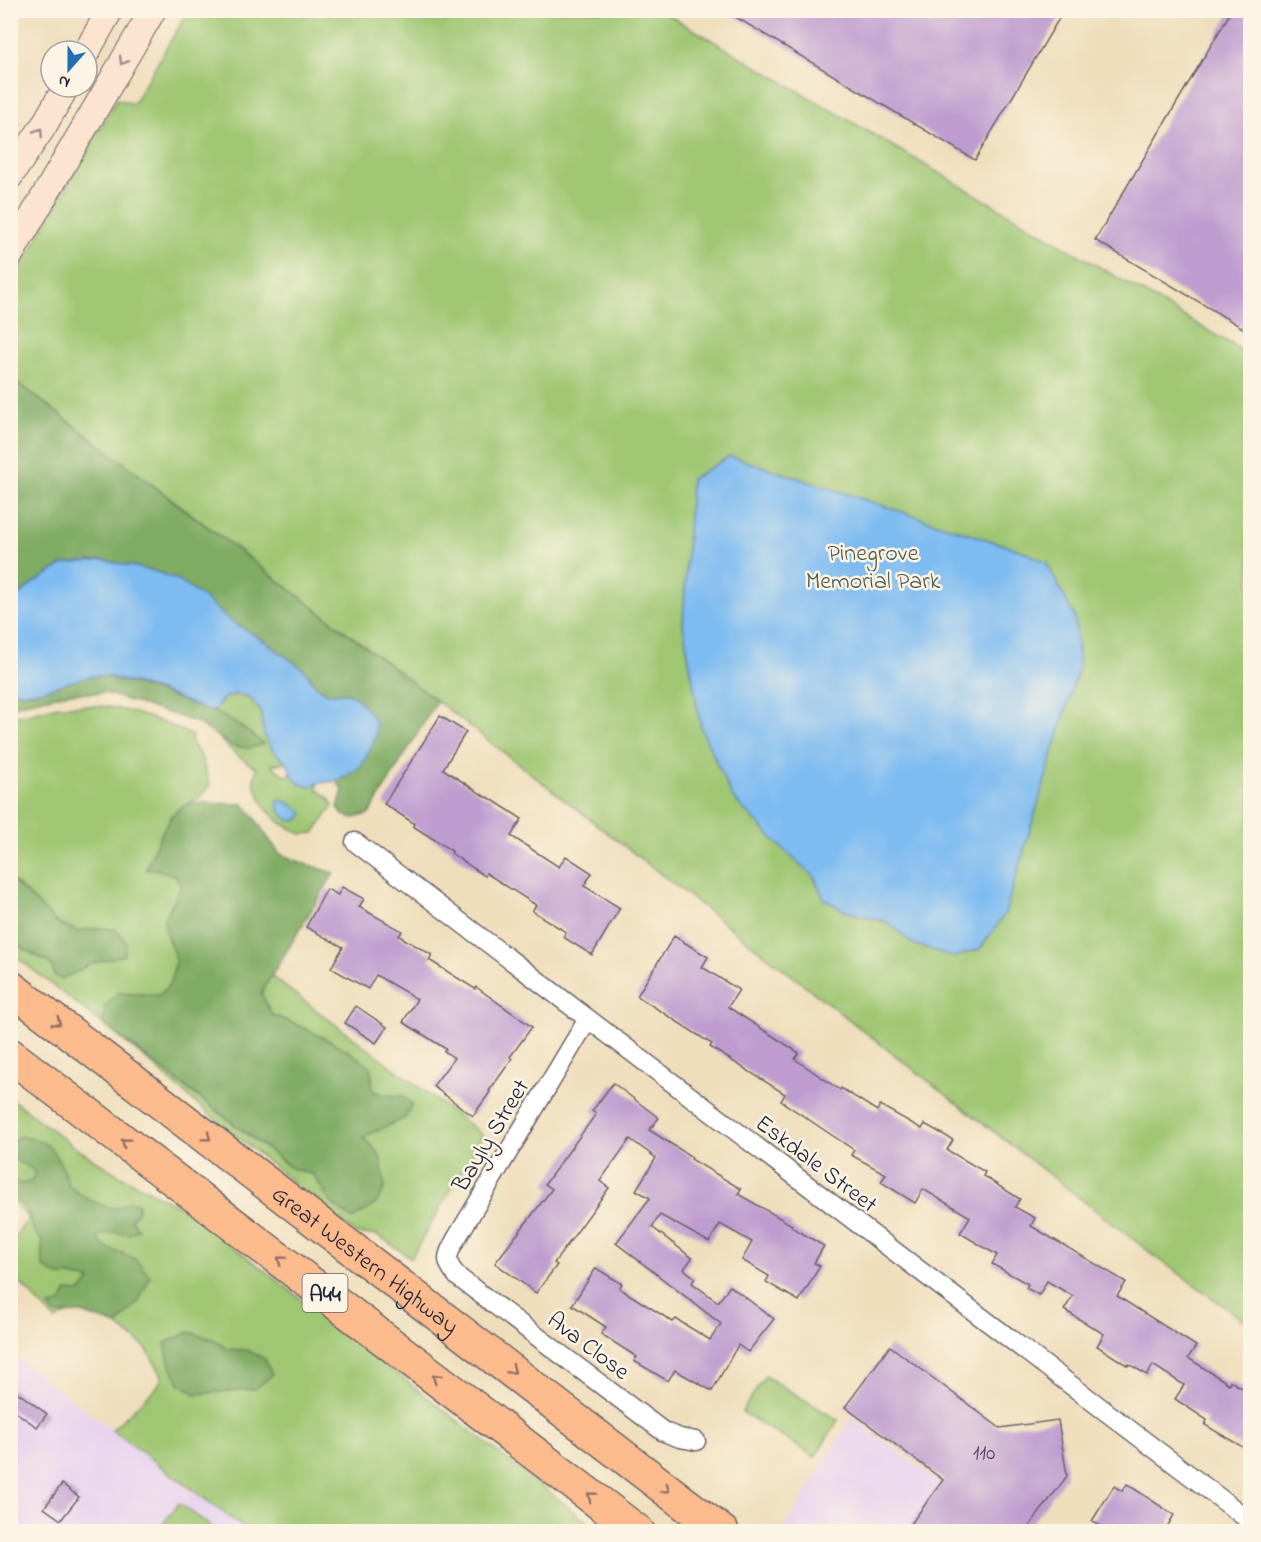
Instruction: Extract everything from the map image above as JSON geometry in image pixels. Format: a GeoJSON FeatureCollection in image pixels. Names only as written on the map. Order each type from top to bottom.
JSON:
{"type":"FeatureCollection","features":[{"type":"Feature","properties":{"kind":"highway","name":"Great Western Highway"},"geometry":{"type":"LineString","coordinates":[[10,987],[722,1532]]}},
{"type":"Feature","properties":{"kind":"highway","name":"A44"},"geometry":{"type":"LineString","coordinates":[[11,1055],[638,1532]]}},
{"type":"Feature","properties":{"kind":"main road"},"geometry":{"type":"LineString","coordinates":[[94,39],[110,10]]}},
{"type":"Feature","properties":{"kind":"main road"},"geometry":{"type":"LineString","coordinates":[[10,255],[153,10]]}},
{"type":"Feature","properties":{"kind":"main road"},"geometry":{"type":"LineString","coordinates":[[10,176],[59,99]]}},
{"type":"Feature","properties":{"kind":"street","name":"Eskdale Street"},"geometry":{"type":"LineString","coordinates":[[355,842],[1251,1521]]}},
{"type":"Feature","properties":{"kind":"street","name":"Bayly Street"},"geometry":{"type":"LineString","coordinates":[[458,1277],[448,1266],[447,1255],[451,1247],[588,1019]]}},
{"type":"Feature","properties":{"kind":"street","name":"Ava Close"},"geometry":{"type":"LineString","coordinates":[[458,1277],[664,1432],[696,1441]]}},
{"type":"Feature","properties":{"kind":"shaded area"},"geometry":{"type":"Polygon","coordinates":[[[10,1353],[112,1430],[248,1531],[11,1531],[10,1353]]]}},
{"type":"Feature","properties":{"kind":"shaded area"},"geometry":{"type":"Polygon","coordinates":[[[852,1417],[1003,1531],[782,1532],[852,1417]]]}},
{"type":"Feature","properties":{"kind":"green space","name":"Pinegrove Memorial Park"},"geometry":{"type":"Polygon","coordinates":[[[189,10],[662,11],[1250,355],[1250,1325],[1156,1257],[437,701],[11,377],[11,284],[117,99],[133,104],[189,10]]]}},
{"type":"Feature","properties":{"kind":"green space"},"geometry":{"type":"Polygon","coordinates":[[[10,377],[437,701],[369,814],[353,818],[343,815],[338,807],[343,790],[336,781],[357,768],[376,736],[347,693],[329,694],[316,686],[304,670],[264,641],[229,620],[204,598],[176,579],[154,571],[103,560],[64,564],[32,584],[11,602],[10,377]]]}},
{"type":"Feature","properties":{"kind":"green space"},"geometry":{"type":"Polygon","coordinates":[[[103,676],[144,687],[222,715],[264,744],[249,748],[232,746],[196,722],[105,693],[69,693],[11,706],[11,690],[29,693],[79,678],[103,676]]]}},
{"type":"Feature","properties":{"kind":"green space"},"geometry":{"type":"Polygon","coordinates":[[[236,694],[249,697],[260,710],[264,734],[296,764],[286,762],[271,765],[286,776],[290,775],[291,770],[298,782],[304,785],[310,787],[317,783],[318,790],[329,798],[333,806],[314,833],[302,834],[282,824],[266,809],[255,786],[257,768],[246,762],[218,737],[240,747],[263,744],[213,711],[224,698],[236,694]]]}},
{"type":"Feature","properties":{"kind":"green space"},"geometry":{"type":"Polygon","coordinates":[[[59,706],[120,709],[159,721],[192,736],[191,741],[202,759],[210,785],[200,798],[185,805],[171,816],[146,870],[156,869],[175,875],[182,886],[164,919],[167,936],[176,959],[171,982],[160,995],[118,993],[103,1024],[291,1168],[314,1175],[330,1202],[352,1218],[376,1204],[362,1137],[405,1118],[403,1096],[385,1095],[373,1091],[351,1052],[272,1015],[261,993],[271,976],[483,1135],[411,1258],[377,1235],[357,1234],[192,1100],[126,1043],[11,953],[10,939],[51,964],[55,976],[77,972],[90,964],[123,955],[115,929],[99,928],[77,931],[56,922],[11,879],[11,716],[59,706]]]}},
{"type":"Feature","properties":{"kind":"green space"},"geometry":{"type":"Polygon","coordinates":[[[193,803],[243,804],[280,854],[334,873],[261,993],[272,1015],[323,1037],[371,1067],[373,1091],[385,1095],[403,1096],[412,1104],[405,1118],[363,1137],[380,1155],[385,1187],[376,1204],[352,1219],[330,1202],[314,1175],[292,1168],[103,1024],[105,1006],[118,993],[160,995],[171,982],[176,959],[167,936],[164,919],[182,886],[175,875],[156,869],[146,870],[162,833],[179,809],[193,803]]]}},
{"type":"Feature","properties":{"kind":"green space"},"geometry":{"type":"Polygon","coordinates":[[[10,880],[56,922],[77,931],[99,928],[115,929],[126,942],[124,955],[90,964],[61,979],[55,976],[51,964],[17,945],[11,939],[10,880]]]}},
{"type":"Feature","properties":{"kind":"green space"},"geometry":{"type":"Polygon","coordinates":[[[10,1098],[76,1148],[117,1174],[188,1211],[599,1531],[248,1531],[112,1430],[158,1386],[162,1375],[146,1348],[117,1325],[83,1313],[69,1313],[55,1320],[11,1273],[11,1242],[29,1218],[11,1201],[10,1098]]]}},
{"type":"Feature","properties":{"kind":"green space"},"geometry":{"type":"Polygon","coordinates":[[[20,1136],[48,1146],[61,1164],[68,1185],[84,1196],[97,1203],[115,1208],[129,1202],[138,1203],[138,1211],[131,1219],[138,1229],[130,1234],[114,1232],[97,1236],[100,1242],[109,1249],[132,1257],[150,1277],[138,1302],[117,1325],[82,1313],[55,1314],[49,1306],[60,1304],[67,1291],[81,1292],[90,1280],[58,1276],[43,1267],[42,1241],[34,1231],[24,1207],[11,1201],[11,1180],[22,1184],[32,1181],[35,1172],[11,1157],[11,1141],[20,1136]]]}},
{"type":"Feature","properties":{"kind":"green space"},"geometry":{"type":"Polygon","coordinates":[[[189,1332],[213,1339],[227,1349],[247,1350],[265,1359],[272,1375],[255,1389],[196,1394],[179,1383],[169,1362],[165,1343],[189,1332]]]}},
{"type":"Feature","properties":{"kind":"green space"},"geometry":{"type":"Polygon","coordinates":[[[765,1376],[838,1420],[815,1457],[742,1412],[765,1376]]]}},
{"type":"Feature","properties":{"kind":"green space"},"geometry":{"type":"Polygon","coordinates":[[[179,1503],[213,1528],[211,1531],[158,1531],[179,1503]]]}},
{"type":"Feature","properties":{"kind":"water"},"geometry":{"type":"Polygon","coordinates":[[[730,456],[1023,551],[1046,562],[1075,617],[1079,666],[1005,914],[980,949],[954,957],[913,944],[887,922],[845,911],[824,899],[814,877],[732,797],[701,728],[683,625],[691,479],[730,456]]]}},
{"type":"Feature","properties":{"kind":"water"},"geometry":{"type":"Polygon","coordinates":[[[103,560],[154,571],[176,579],[204,598],[229,620],[264,641],[304,670],[316,686],[329,694],[347,693],[357,698],[375,720],[376,736],[361,766],[336,781],[317,783],[311,787],[300,784],[295,780],[286,762],[273,751],[264,735],[260,710],[249,697],[236,694],[224,698],[213,711],[208,711],[156,690],[105,676],[79,679],[33,692],[11,690],[11,602],[32,584],[64,564],[103,560]]]}},
{"type":"Feature","properties":{"kind":"water"},"geometry":{"type":"Polygon","coordinates":[[[278,799],[301,811],[303,814],[300,819],[290,821],[284,816],[279,810],[278,799]]]}},
{"type":"Feature","properties":{"kind":"building"},"geometry":{"type":"Polygon","coordinates":[[[724,10],[1064,10],[975,160],[724,10]]]}},
{"type":"Feature","properties":{"kind":"building"},"geometry":{"type":"Polygon","coordinates":[[[1232,10],[1251,10],[1251,333],[1095,240],[1232,10]]]}},
{"type":"Feature","properties":{"kind":"building"},"geometry":{"type":"Polygon","coordinates":[[[440,716],[466,732],[443,769],[522,819],[511,836],[559,867],[566,856],[592,873],[584,886],[620,908],[592,955],[563,937],[566,932],[532,911],[536,905],[486,873],[485,876],[384,804],[440,716]]]}},
{"type":"Feature","properties":{"kind":"building"},"geometry":{"type":"Polygon","coordinates":[[[342,887],[364,899],[359,907],[402,931],[399,936],[432,955],[429,960],[475,989],[476,987],[532,1027],[473,1116],[433,1086],[454,1058],[444,1051],[446,1049],[403,1022],[417,999],[376,975],[368,989],[331,968],[343,947],[306,927],[327,889],[338,895],[342,887]]]}},
{"type":"Feature","properties":{"kind":"building"},"geometry":{"type":"Polygon","coordinates":[[[674,936],[708,957],[702,967],[739,990],[728,1007],[799,1053],[795,1059],[840,1090],[841,1088],[877,1111],[880,1105],[922,1129],[925,1124],[953,1140],[947,1150],[985,1172],[983,1176],[1020,1199],[1015,1207],[1035,1218],[1031,1226],[1126,1282],[1117,1296],[1196,1346],[1188,1358],[1229,1384],[1230,1381],[1251,1393],[1251,1452],[1205,1425],[1207,1420],[1175,1399],[1184,1385],[1153,1365],[1147,1375],[1097,1346],[1104,1334],[1064,1310],[1073,1296],[1047,1281],[1039,1295],[1026,1288],[1028,1284],[992,1264],[997,1255],[960,1233],[970,1217],[923,1189],[915,1203],[881,1182],[886,1174],[851,1155],[854,1150],[781,1101],[785,1094],[710,1047],[712,1044],[637,996],[674,936]]]}},
{"type":"Feature","properties":{"kind":"building"},"geometry":{"type":"Polygon","coordinates":[[[356,1006],[387,1027],[376,1043],[345,1023],[356,1006]]]}},
{"type":"Feature","properties":{"kind":"building"},"geometry":{"type":"Polygon","coordinates":[[[613,1083],[659,1118],[649,1130],[741,1189],[738,1194],[824,1246],[814,1263],[820,1266],[799,1301],[766,1282],[769,1276],[742,1260],[752,1242],[720,1224],[709,1242],[660,1215],[652,1227],[692,1258],[684,1269],[695,1278],[692,1283],[718,1302],[730,1286],[774,1319],[748,1352],[738,1345],[712,1391],[675,1370],[668,1381],[634,1361],[637,1357],[601,1334],[606,1327],[572,1305],[596,1268],[622,1284],[619,1288],[673,1322],[676,1319],[710,1340],[721,1324],[616,1243],[650,1198],[636,1190],[656,1158],[630,1139],[600,1181],[609,1188],[554,1263],[557,1265],[536,1293],[495,1263],[552,1189],[545,1184],[596,1114],[592,1111],[613,1083]]]}},
{"type":"Feature","properties":{"kind":"building"},"geometry":{"type":"Polygon","coordinates":[[[890,1346],[1000,1428],[1058,1420],[1067,1476],[1025,1532],[905,1532],[943,1480],[845,1407],[890,1346]]]}},
{"type":"Feature","properties":{"kind":"building"},"geometry":{"type":"Polygon","coordinates":[[[10,1387],[47,1414],[37,1427],[10,1408],[10,1387]]]}},
{"type":"Feature","properties":{"kind":"building"},"geometry":{"type":"Polygon","coordinates":[[[62,1484],[79,1497],[61,1520],[44,1508],[62,1484]]]}},
{"type":"Feature","properties":{"kind":"building"},"geometry":{"type":"Polygon","coordinates":[[[1127,1484],[1174,1515],[1164,1532],[1110,1532],[1092,1521],[1114,1486],[1122,1491],[1127,1484]]]}}]}
